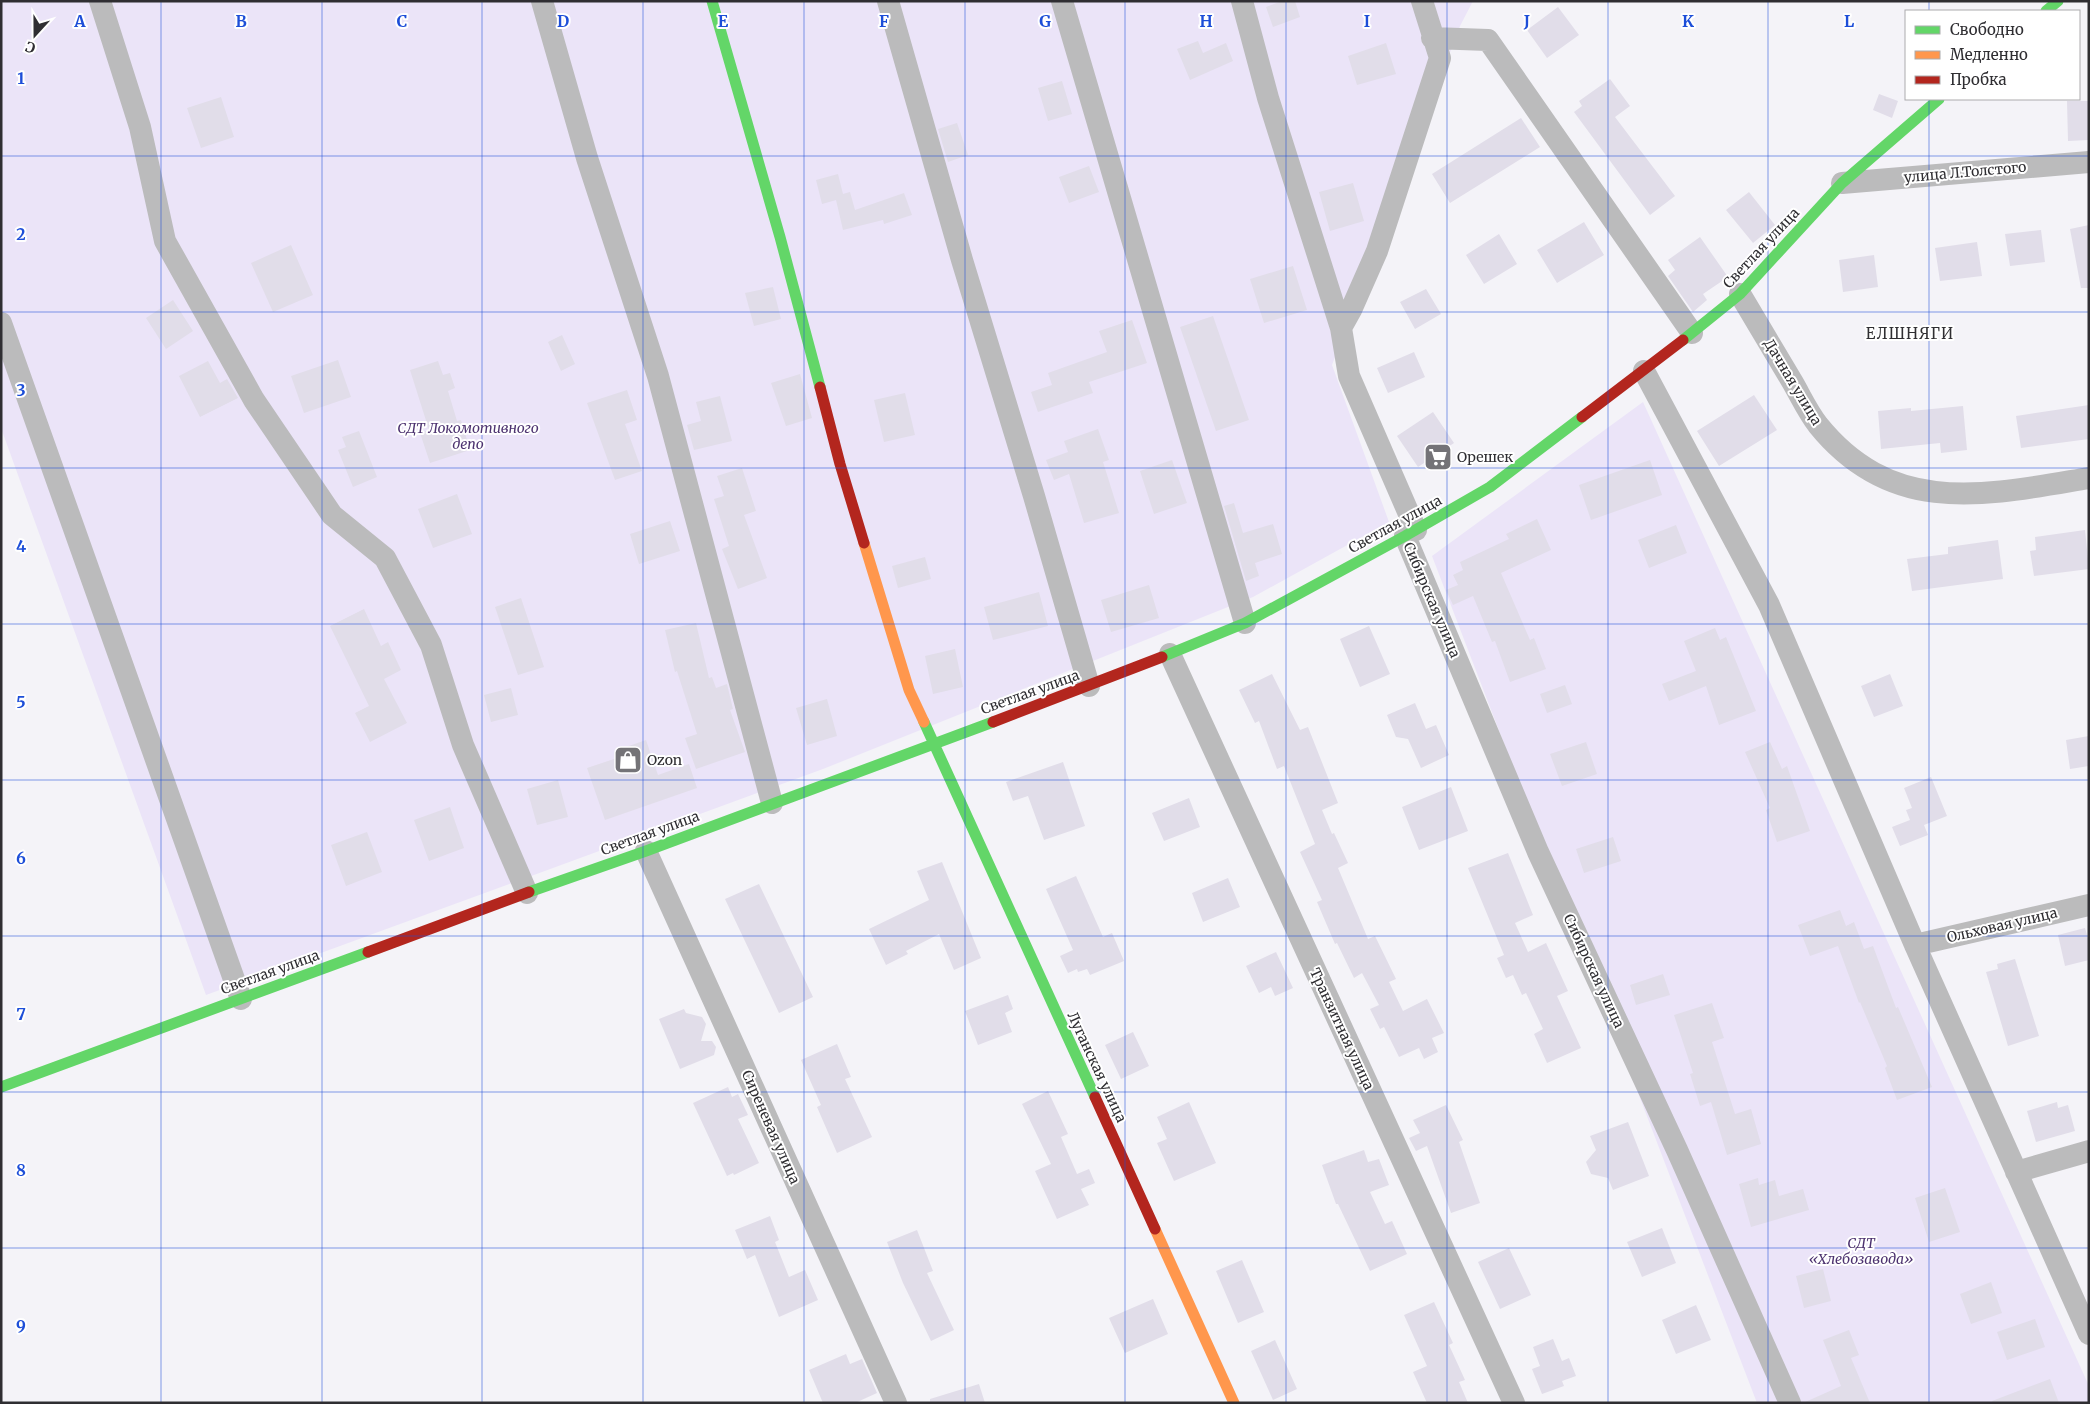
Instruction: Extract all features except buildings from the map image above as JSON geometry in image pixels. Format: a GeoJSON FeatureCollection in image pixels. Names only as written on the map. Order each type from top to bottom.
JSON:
{"type":"FeatureCollection","features":[{"type":"Feature","properties":{"kind":"street"},"geometry":{"type":"LineString","coordinates":[[100,1],[140,127],[165,241],[254,400],[332,515],[385,558],[431,645],[464,745],[527,893]]}},
{"type":"Feature","properties":{"kind":"street"},"geometry":{"type":"LineString","coordinates":[[542,1],[587,158],[658,376],[772,803]]}},
{"type":"Feature","properties":{"kind":"street","name":"Луганская улица"},"geometry":{"type":"LineString","coordinates":[[712,1],[780,237],[840,464],[909,690],[1234,1403]]}},
{"type":"Feature","properties":{"kind":"street"},"geometry":{"type":"LineString","coordinates":[[888,1],[962,260],[1034,496],[1089,686]]}},
{"type":"Feature","properties":{"kind":"street"},"geometry":{"type":"LineString","coordinates":[[1062,1],[1245,623]]}},
{"type":"Feature","properties":{"kind":"street","name":"Сибирская улица"},"geometry":{"type":"LineString","coordinates":[[1242,1],[1268,98],[1341,328],[1349,376],[1538,852],[1677,1150],[1790,1403]]}},
{"type":"Feature","properties":{"kind":"street"},"geometry":{"type":"LineString","coordinates":[[1341,328],[1377,251],[1440,58],[1432,38],[1422,1]]}},
{"type":"Feature","properties":{"kind":"street"},"geometry":{"type":"LineString","coordinates":[[2047,10],[2058,1]]}},
{"type":"Feature","properties":{"kind":"street"},"geometry":{"type":"LineString","coordinates":[[1432,38],[1488,40],[1692,333]]}},
{"type":"Feature","properties":{"kind":"street","name":"Светлая улица"},"geometry":{"type":"LineString","coordinates":[[1,1087],[646,851],[1089,686],[1245,623],[1411,533],[1490,486],[1644,371],[1740,294],[1842,182],[1939,100]]}},
{"type":"Feature","properties":{"kind":"street","name":"улица Л.Толстого"},"geometry":{"type":"LineString","coordinates":[[1842,182],[2089,162]]}},
{"type":"Feature","properties":{"kind":"street","name":"Дачная улица"},"geometry":{"type":"LineString","coordinates":[[1740,294],[1817,423],[1834,444],[1856,462],[1883,478],[1910,488],[1944,494],[1976,494],[2089,478]]}},
{"type":"Feature","properties":{"kind":"street"},"geometry":{"type":"LineString","coordinates":[[1,323],[241,998]]}},
{"type":"Feature","properties":{"kind":"street"},"geometry":{"type":"LineString","coordinates":[[1644,371],[1769,605],[1915,945],[2089,1334]]}},
{"type":"Feature","properties":{"kind":"street","name":"Транзитная улица"},"geometry":{"type":"LineString","coordinates":[[1170,654],[1514,1403]]}},
{"type":"Feature","properties":{"kind":"street","name":"Сиреневая улица"},"geometry":{"type":"LineString","coordinates":[[646,851],[896,1403]]}},
{"type":"Feature","properties":{"kind":"street","name":"Ольховая улица"},"geometry":{"type":"LineString","coordinates":[[1915,945],[2089,906]]}},
{"type":"Feature","properties":{"kind":"street"},"geometry":{"type":"LineString","coordinates":[[2016,1172],[2089,1151]]}},
{"type":"Feature","properties":{"kind":"green space","name":"СДТ Локомотивного депо"},"geometry":{"type":"Polygon","coordinates":[[[1,1],[1473,1],[1460,26],[1332,365],[1389,522],[1253,597],[823,769],[206,995],[1,428],[1,1]]]}},
{"type":"Feature","properties":{"kind":"green space","name":"СДТ «Хлебозавода»"},"geometry":{"type":"Polygon","coordinates":[[[1643,402],[2089,1386],[2089,1403],[1757,1403],[1432,556],[1643,402]]]}},
{"type":"Feature","properties":{"kind":"traffic: fast"},"geometry":{"type":"LineString","coordinates":[[712,1],[780,237],[820,387]]}},
{"type":"Feature","properties":{"kind":"traffic: fast"},"geometry":{"type":"LineString","coordinates":[[2047,10],[2058,1]]}},
{"type":"Feature","properties":{"kind":"traffic: fast"},"geometry":{"type":"LineString","coordinates":[[1683,340],[1740,294],[1842,183],[1938,100]]}},
{"type":"Feature","properties":{"kind":"traffic: fast"},"geometry":{"type":"LineString","coordinates":[[1162,657],[1245,623],[1405,536],[1490,487],[1582,417]]}},
{"type":"Feature","properties":{"kind":"traffic: fast"},"geometry":{"type":"LineString","coordinates":[[924,722],[1095,1097]]}},
{"type":"Feature","properties":{"kind":"traffic: fast"},"geometry":{"type":"LineString","coordinates":[[529,892],[646,851],[993,722]]}},
{"type":"Feature","properties":{"kind":"traffic: fast"},"geometry":{"type":"LineString","coordinates":[[1,1087],[368,952]]}},
{"type":"Feature","properties":{"kind":"traffic: slow"},"geometry":{"type":"LineString","coordinates":[[864,543],[909,690],[924,722]]}},
{"type":"Feature","properties":{"kind":"traffic: slow"},"geometry":{"type":"LineString","coordinates":[[1155,1229],[1234,1403]]}},
{"type":"Feature","properties":{"kind":"traffic: jam"},"geometry":{"type":"LineString","coordinates":[[1582,417],[1683,340]]}},
{"type":"Feature","properties":{"kind":"traffic: jam"},"geometry":{"type":"LineString","coordinates":[[820,387],[840,464],[864,543]]}},
{"type":"Feature","properties":{"kind":"traffic: jam"},"geometry":{"type":"LineString","coordinates":[[993,722],[1162,657]]}},
{"type":"Feature","properties":{"kind":"traffic: jam"},"geometry":{"type":"LineString","coordinates":[[368,952],[529,892]]}},
{"type":"Feature","properties":{"kind":"traffic: jam"},"geometry":{"type":"LineString","coordinates":[[1095,1097],[1155,1229]]}},
{"type":"Feature","properties":{"kind":"place","name":"Орешек"},"geometry":{"type":"Point","coordinates":[1438,457]}},
{"type":"Feature","properties":{"kind":"place","name":"Ozon"},"geometry":{"type":"Point","coordinates":[628,760]}},
{"type":"Feature","properties":{"kind":"district","name":"ЕЛШНЯГИ"},"geometry":{"type":"Point","coordinates":[1910,333]}}]}
